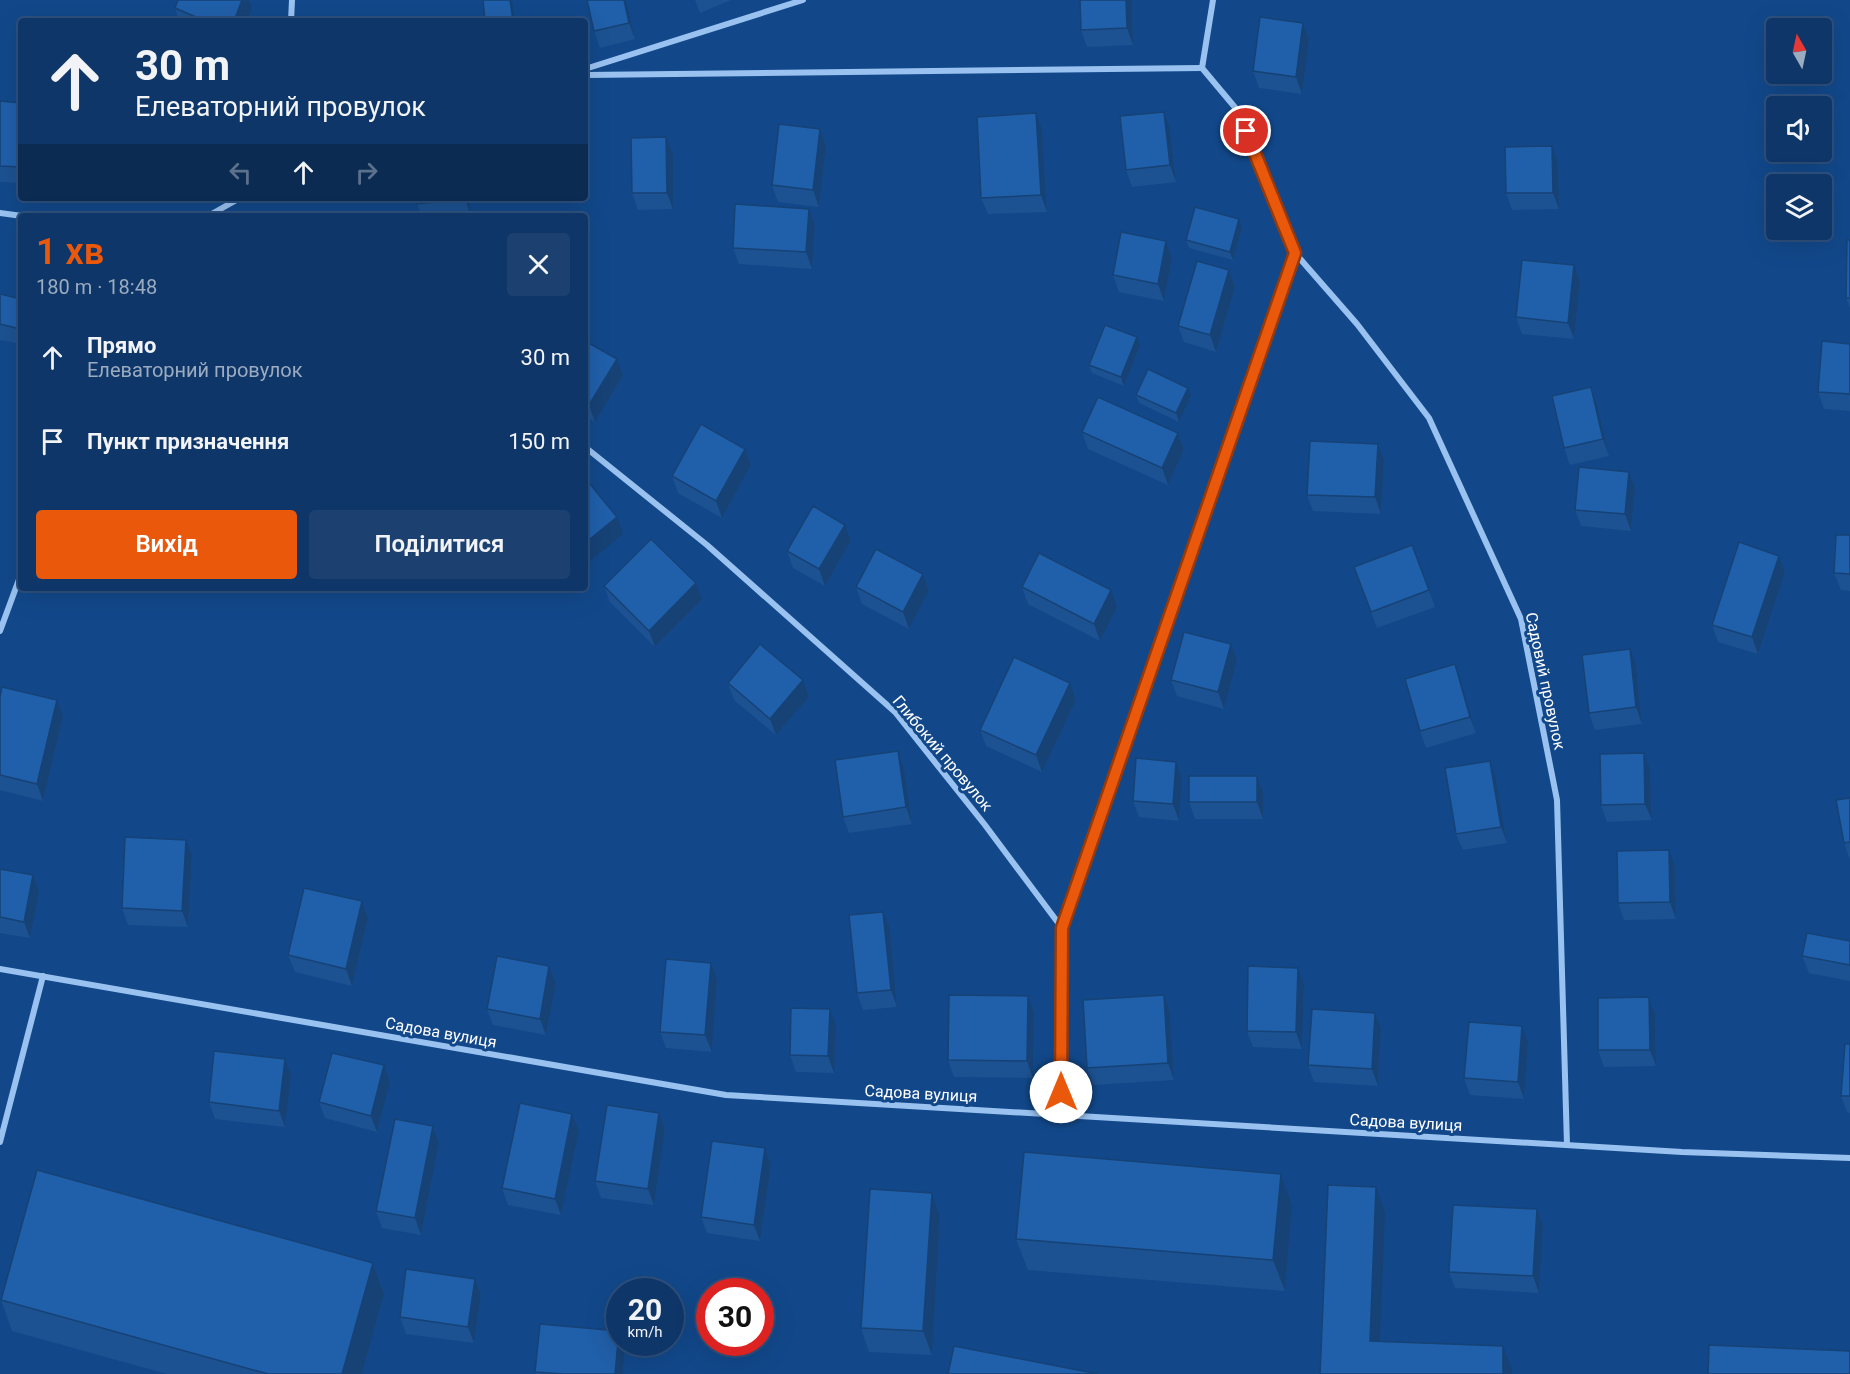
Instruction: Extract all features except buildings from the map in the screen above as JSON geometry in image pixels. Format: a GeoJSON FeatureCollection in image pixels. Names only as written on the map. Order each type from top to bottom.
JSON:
{"type":"FeatureCollection","features":[{"type":"Feature","properties":{"kind":"street"},"geometry":{"type":"LineString","coordinates":[[291,18],[292,0]]}},
{"type":"Feature","properties":{"kind":"street"},"geometry":{"type":"LineString","coordinates":[[588,68],[803,0]]}},
{"type":"Feature","properties":{"kind":"street"},"geometry":{"type":"LineString","coordinates":[[588,75],[1202,68],[1213,0]]}},
{"type":"Feature","properties":{"kind":"street","name":"Садовий провулок"},"geometry":{"type":"LineString","coordinates":[[1202,68],[1238,111],[1295,253],[1357,324],[1429,418],[1521,619],[1557,800],[1567,1145]]}},
{"type":"Feature","properties":{"kind":"street"},"geometry":{"type":"LineString","coordinates":[[213,213],[235,201]]}},
{"type":"Feature","properties":{"kind":"street"},"geometry":{"type":"LineString","coordinates":[[0,213],[18,215]]}},
{"type":"Feature","properties":{"kind":"street"},"geometry":{"type":"LineString","coordinates":[[1060,1116],[1062,928],[1295,253]]}},
{"type":"Feature","properties":{"kind":"street","name":"Глибокий провулок"},"geometry":{"type":"LineString","coordinates":[[588,449],[706,545],[895,712],[985,825],[1062,928]]}},
{"type":"Feature","properties":{"kind":"street"},"geometry":{"type":"LineString","coordinates":[[0,631],[18,582]]}},
{"type":"Feature","properties":{"kind":"street","name":"Садова вулиця"},"geometry":{"type":"LineString","coordinates":[[0,969],[726,1095],[1682,1152],[1850,1158]]}},
{"type":"Feature","properties":{"kind":"street"},"geometry":{"type":"LineString","coordinates":[[0,1142],[43,976]]}},
{"type":"Feature","properties":{"kind":"route"},"geometry":{"type":"LineString","coordinates":[[1061,1092],[1062,928],[1295,253],[1246,131]]}}]}
